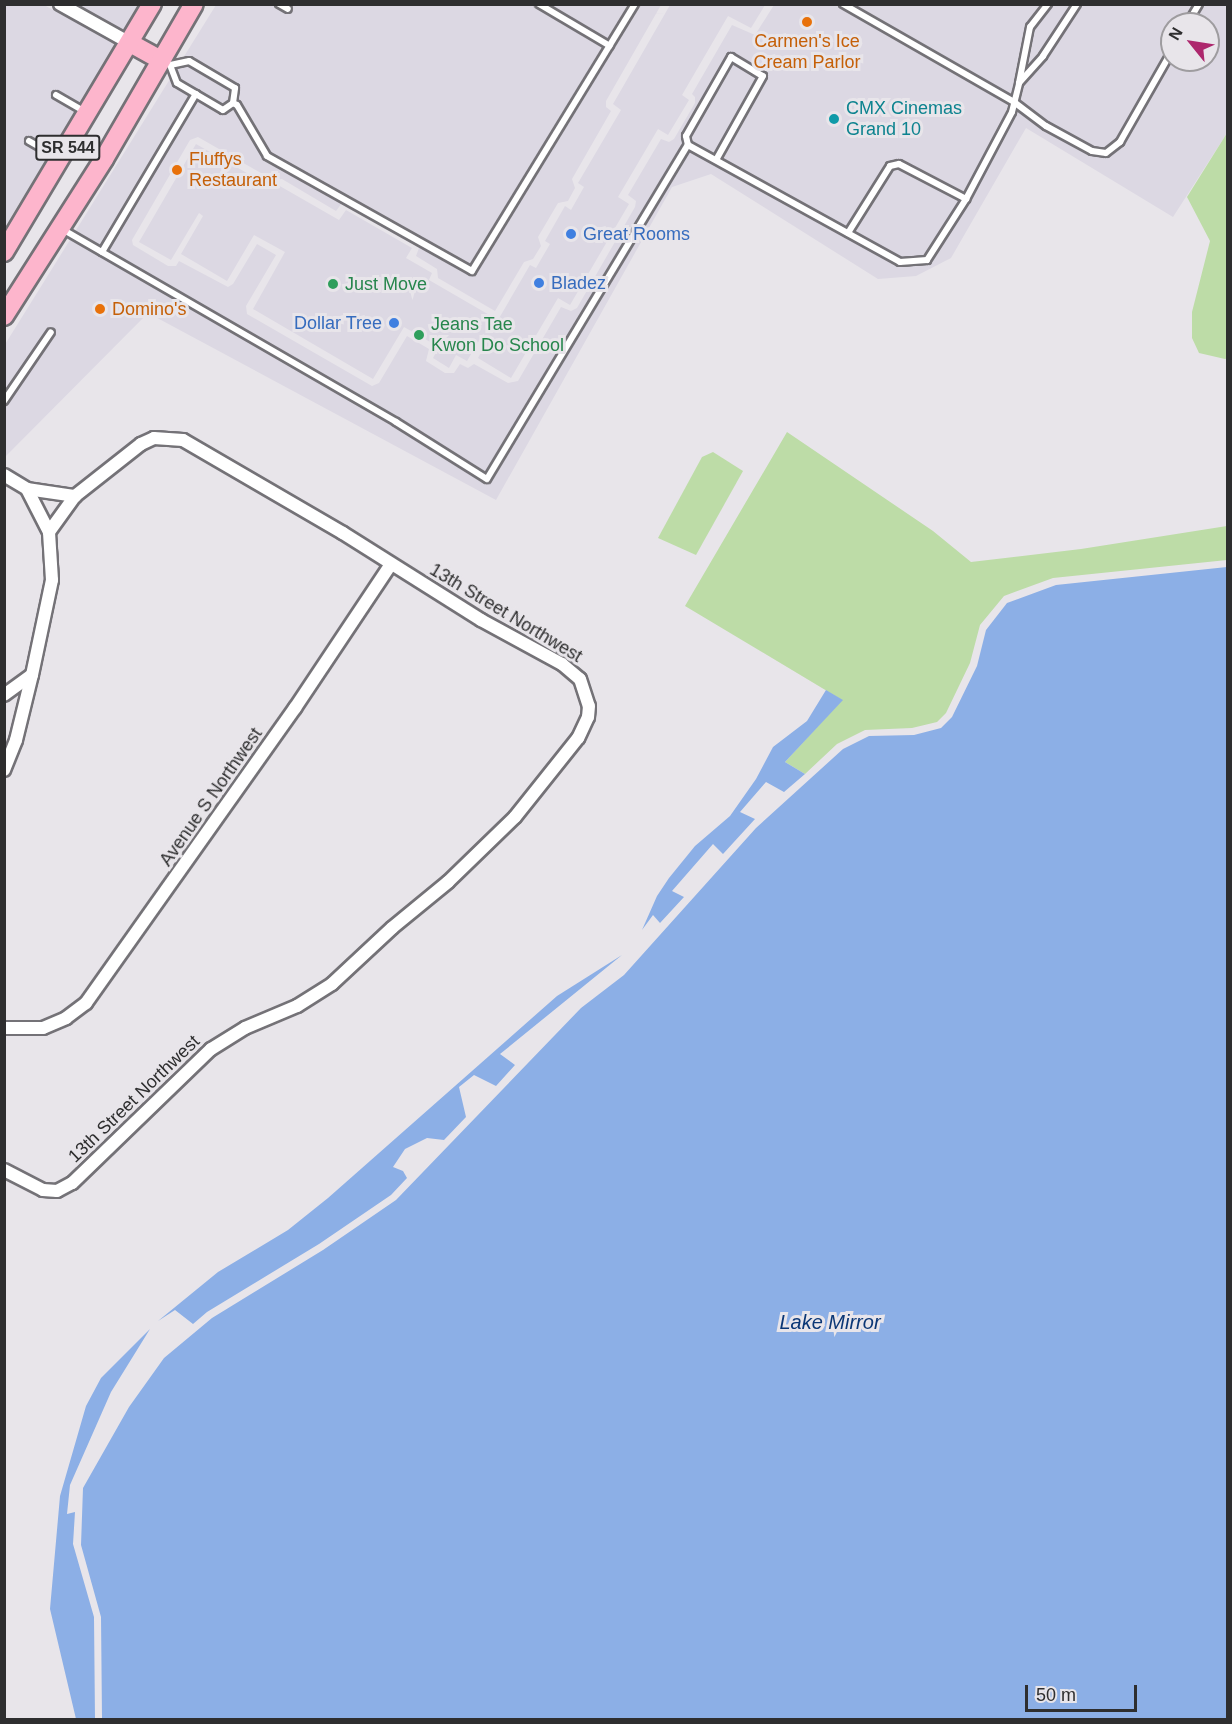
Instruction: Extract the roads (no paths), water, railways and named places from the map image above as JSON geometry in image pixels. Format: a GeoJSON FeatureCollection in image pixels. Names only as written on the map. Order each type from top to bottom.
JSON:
{"type":"FeatureCollection","features":[{"type":"Feature","properties":{"kind":"main road","name":"SR 544"},"geometry":{"type":"LineString","coordinates":[[6,248],[153,4]]}},
{"type":"Feature","properties":{"kind":"main road","name":"SR 544"},"geometry":{"type":"LineString","coordinates":[[4,316],[166,62],[194,4]]}},
{"type":"Feature","properties":{"kind":"main road"},"geometry":{"type":"LineString","coordinates":[[130,43],[166,62]]}},
{"type":"Feature","properties":{"kind":"street"},"geometry":{"type":"LineString","coordinates":[[60,4],[130,43]]}},
{"type":"Feature","properties":{"kind":"street","name":"13th Street Northwest"},"geometry":{"type":"LineString","coordinates":[[4,1170],[43,1190],[57,1191],[82,1175],[211,1049],[244,1028],[297,1006],[332,984],[392,928],[448,882],[515,817],[583,728],[589,702],[580,679],[570,670],[481,620],[183,440],[154,438],[141,444],[75,496],[49,532]]}},
{"type":"Feature","properties":{"kind":"street"},"geometry":{"type":"LineString","coordinates":[[4,476],[27,489],[75,496]]}},
{"type":"Feature","properties":{"kind":"street"},"geometry":{"type":"LineString","coordinates":[[4,770],[16,740],[51,580],[49,532],[27,489]]}},
{"type":"Feature","properties":{"kind":"street","name":"Avenue S Northwest"},"geometry":{"type":"LineString","coordinates":[[4,1028],[39,1029],[66,1018],[86,1003],[301,700],[391,564]]}},
{"type":"Feature","properties":{"kind":"street"},"geometry":{"type":"LineString","coordinates":[[4,694],[32,675]]}},
{"type":"Feature","properties":{"kind":"lane"},"geometry":{"type":"LineString","coordinates":[[279,4],[288,9]]}},
{"type":"Feature","properties":{"kind":"lane"},"geometry":{"type":"LineString","coordinates":[[539,4],[610,46]]}},
{"type":"Feature","properties":{"kind":"lane"},"geometry":{"type":"LineString","coordinates":[[233,104],[237,105],[267,156],[472,271],[635,4]]}},
{"type":"Feature","properties":{"kind":"lane"},"geometry":{"type":"LineString","coordinates":[[843,4],[855,7],[1014,102],[1046,126],[1092,151],[1106,153],[1120,142],[1160,72]]}},
{"type":"Feature","properties":{"kind":"lane"},"geometry":{"type":"LineString","coordinates":[[688,145],[900,262],[927,260],[966,199],[1012,112],[1030,27],[1048,4]]}},
{"type":"Feature","properties":{"kind":"lane"},"geometry":{"type":"LineString","coordinates":[[1019,83],[1043,56],[1077,4]]}},
{"type":"Feature","properties":{"kind":"lane"},"geometry":{"type":"LineString","coordinates":[[61,229],[396,422],[487,479],[688,145],[686,136],[731,57],[764,76],[716,160]]}},
{"type":"Feature","properties":{"kind":"lane"},"geometry":{"type":"LineString","coordinates":[[189,61],[235,88],[233,104],[223,110],[177,83],[166,62],[189,61]]}},
{"type":"Feature","properties":{"kind":"lane"},"geometry":{"type":"LineString","coordinates":[[102,252],[196,94]]}},
{"type":"Feature","properties":{"kind":"lane"},"geometry":{"type":"LineString","coordinates":[[56,95],[88,113]]}},
{"type":"Feature","properties":{"kind":"lane"},"geometry":{"type":"LineString","coordinates":[[29,141],[61,160]]}},
{"type":"Feature","properties":{"kind":"lane"},"geometry":{"type":"LineString","coordinates":[[848,233],[890,166],[899,164],[966,199]]}},
{"type":"Feature","properties":{"kind":"lane"},"geometry":{"type":"LineString","coordinates":[[4,401],[51,332]]}},
{"type":"Feature","properties":{"kind":"water","name":"Lake Mirror"},"geometry":{"type":"Polygon","coordinates":[[[1227,567],[1227,1719],[102,1719],[101,1617],[81,1545],[83,1488],[129,1407],[164,1358],[212,1318],[323,1250],[396,1200],[581,1008],[624,975],[756,828],[843,749],[869,736],[914,735],[941,728],[952,717],[977,666],[986,630],[1007,603],[1056,585],[1227,567]]]}},
{"type":"Feature","properties":{"kind":"water"},"geometry":{"type":"Polygon","coordinates":[[[826,690],[843,700],[785,762],[805,774],[784,792],[766,782],[740,812],[755,819],[723,854],[713,844],[672,891],[684,897],[660,923],[653,915],[642,930],[657,896],[669,878],[695,846],[730,816],[756,779],[773,747],[807,721],[826,690]]]}},
{"type":"Feature","properties":{"kind":"water"},"geometry":{"type":"Polygon","coordinates":[[[622,955],[500,1054],[515,1065],[496,1086],[474,1075],[459,1087],[466,1117],[444,1140],[427,1138],[405,1149],[393,1167],[403,1171],[407,1178],[391,1195],[319,1244],[207,1312],[193,1324],[175,1310],[158,1321],[218,1272],[288,1230],[328,1198],[557,996],[622,955]]]}},
{"type":"Feature","properties":{"kind":"water"},"geometry":{"type":"Polygon","coordinates":[[[150,1329],[111,1392],[70,1485],[67,1514],[75,1512],[73,1544],[94,1617],[95,1719],[76,1719],[50,1609],[60,1496],[86,1406],[101,1378],[150,1329]]]}},
{"type":"Feature","properties":{"kind":"place","name":"Carmen's Ice Cream Parlor"},"geometry":{"type":"Point","coordinates":[807,22]}},
{"type":"Feature","properties":{"kind":"place","name":"CMX Cinemas Grand 10"},"geometry":{"type":"Point","coordinates":[834,119]}},
{"type":"Feature","properties":{"kind":"place","name":"Fluffys Restaurant"},"geometry":{"type":"Point","coordinates":[177,170]}},
{"type":"Feature","properties":{"kind":"place","name":"Great Rooms"},"geometry":{"type":"Point","coordinates":[571,234]}},
{"type":"Feature","properties":{"kind":"place","name":"Bladez"},"geometry":{"type":"Point","coordinates":[539,283]}},
{"type":"Feature","properties":{"kind":"place","name":"Just Move"},"geometry":{"type":"Point","coordinates":[333,284]}},
{"type":"Feature","properties":{"kind":"place","name":"Domino's"},"geometry":{"type":"Point","coordinates":[100,309]}},
{"type":"Feature","properties":{"kind":"place","name":"Dollar Tree"},"geometry":{"type":"Point","coordinates":[394,323]}},
{"type":"Feature","properties":{"kind":"place","name":"Jeans Tae Kwon Do School"},"geometry":{"type":"Point","coordinates":[419,335]}}]}
